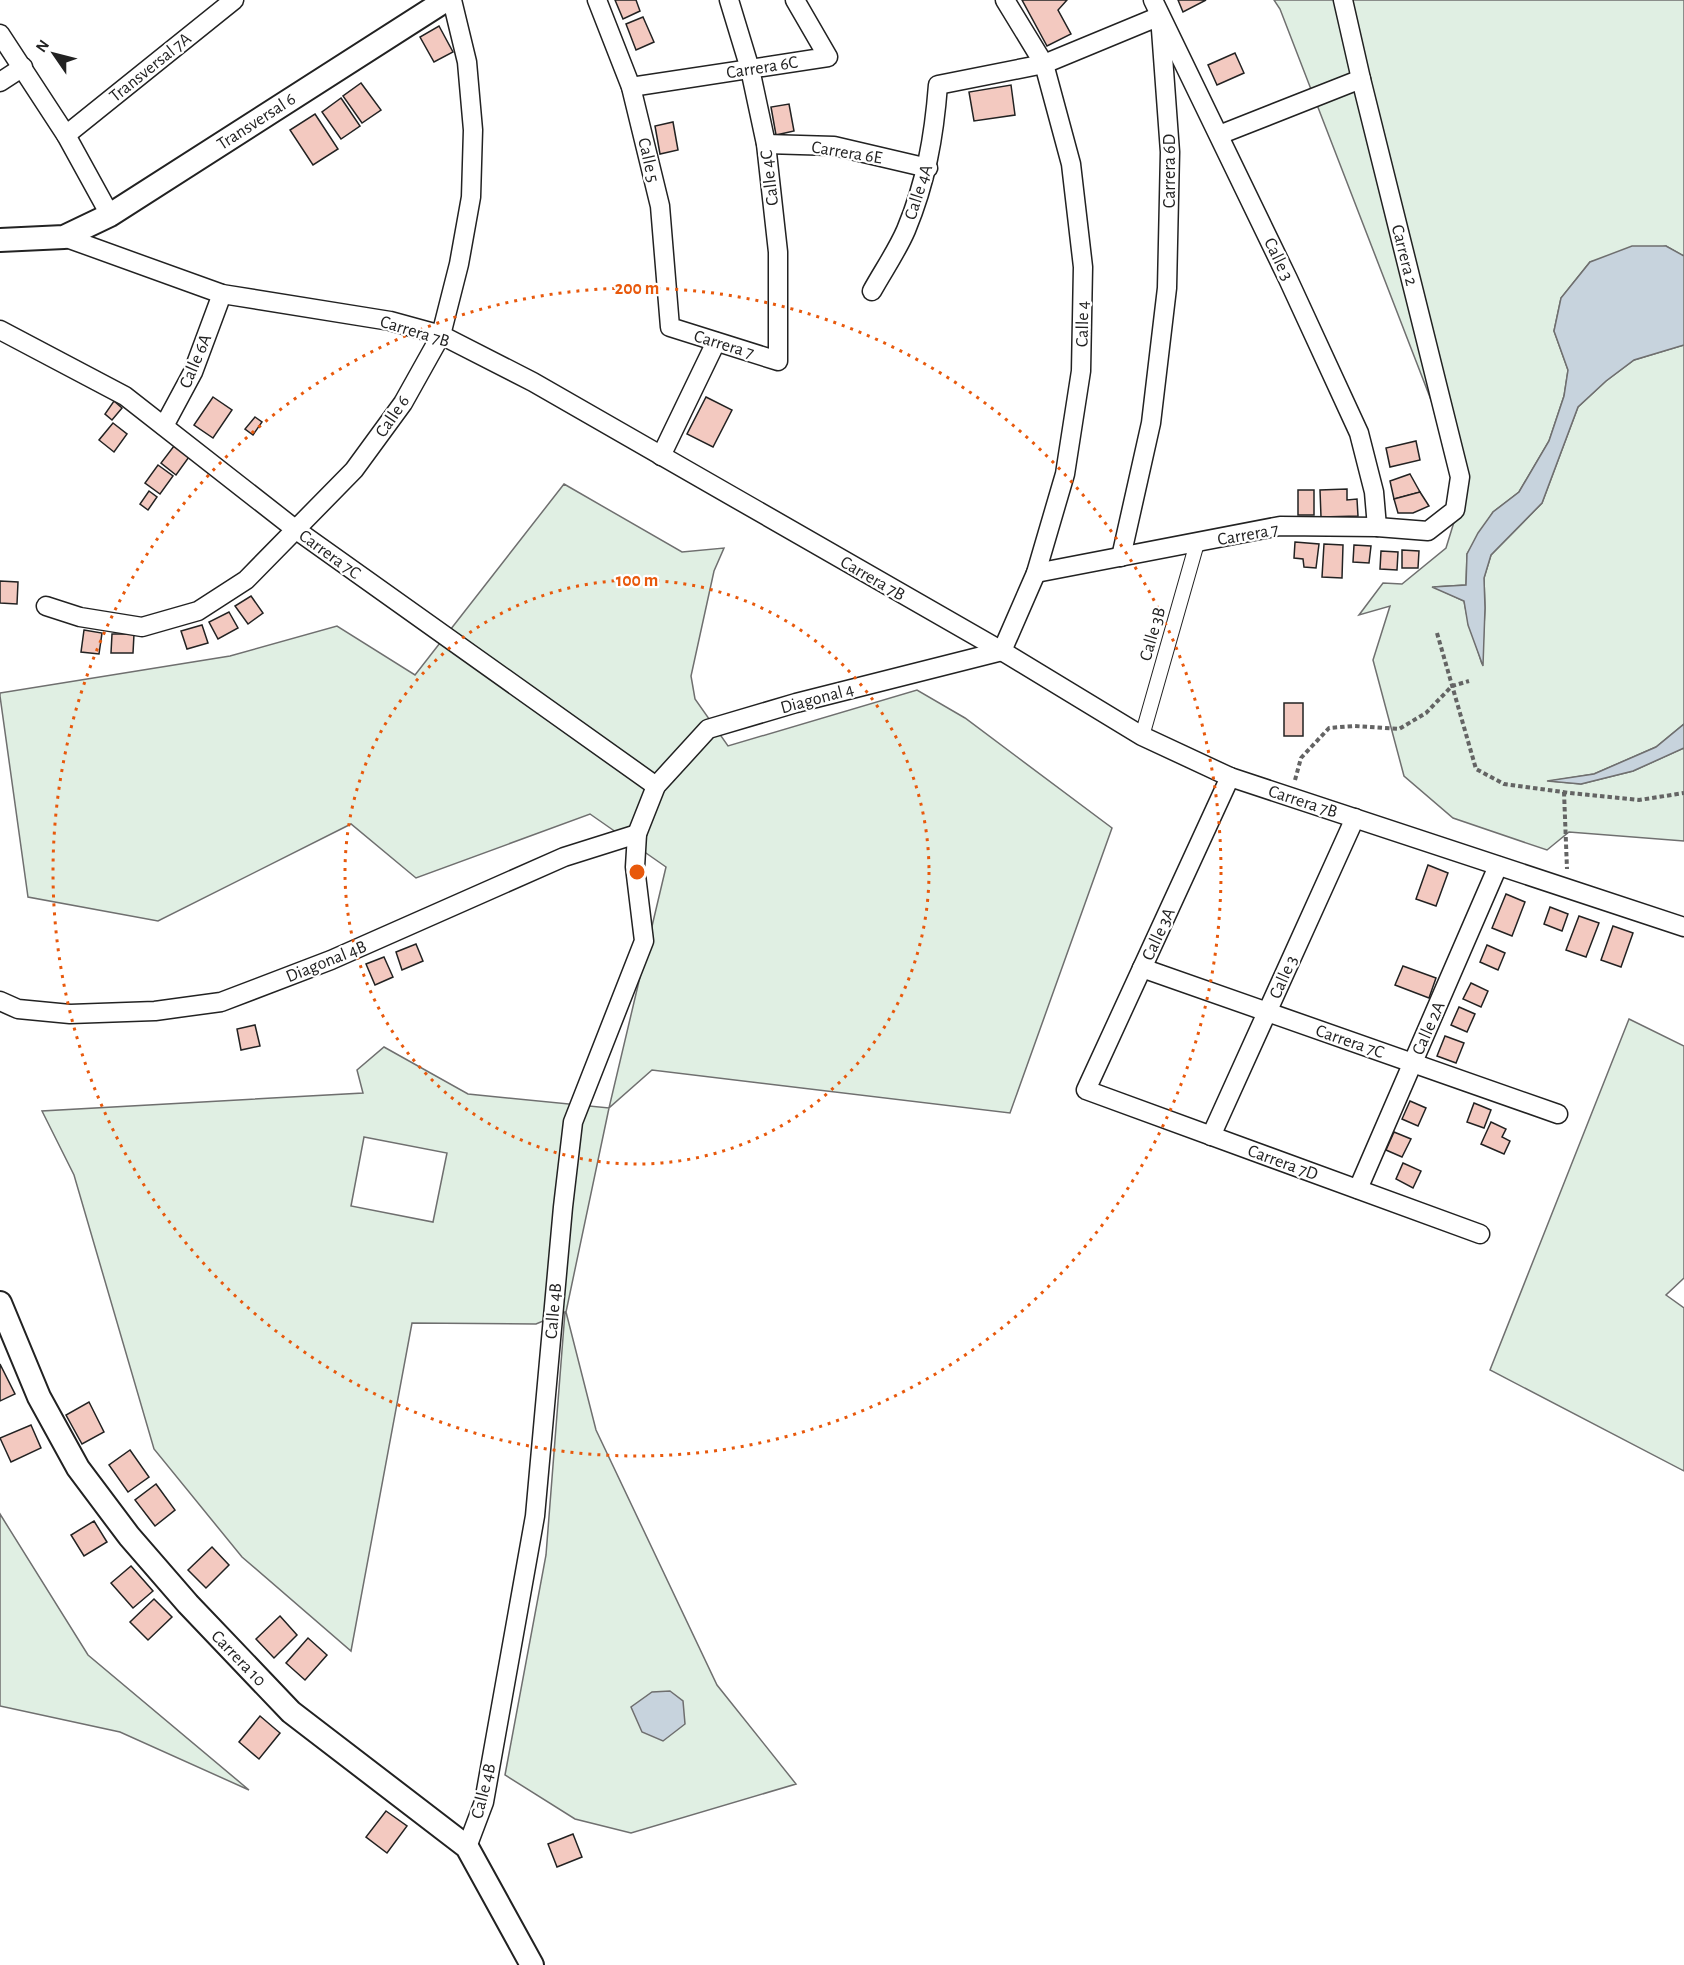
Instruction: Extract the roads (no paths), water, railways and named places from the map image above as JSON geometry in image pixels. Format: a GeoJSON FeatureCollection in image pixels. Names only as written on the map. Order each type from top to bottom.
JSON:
{"type":"FeatureCollection","features":[{"type":"Feature","properties":{"kind":"street","name":"Transversal 7A"},"geometry":{"type":"LineString","coordinates":[[66,135],[234,0]]}},
{"type":"Feature","properties":{"kind":"street","name":"Transversal 6"},"geometry":{"type":"LineString","coordinates":[[64,237],[110,215],[446,0]]}},
{"type":"Feature","properties":{"kind":"street","name":"Calle 6"},"geometry":{"type":"LineString","coordinates":[[46,606],[80,617],[142,627],[198,611],[246,580],[354,470],[403,403],[441,335],[459,264],[471,186],[473,130],[467,62],[452,0]]}},
{"type":"Feature","properties":{"kind":"street","name":"Calle 5"},"geometry":{"type":"LineString","coordinates":[[597,0],[631,87],[660,206],[669,327]]}},
{"type":"Feature","properties":{"kind":"street","name":"Calle 4C"},"geometry":{"type":"LineString","coordinates":[[729,0],[750,69],[766,144],[778,252],[778,361]]}},
{"type":"Feature","properties":{"kind":"street","name":"Carrera 6C"},"geometry":{"type":"LineString","coordinates":[[631,87],[828,57],[795,0]]}},
{"type":"Feature","properties":{"kind":"street","name":"Calle 4"},"geometry":{"type":"LineString","coordinates":[[1002,651],[1036,573],[1065,474],[1081,371],[1083,267],[1071,164],[1044,64],[1005,0]]}},
{"type":"Feature","properties":{"kind":"street","name":"Carrera 2"},"geometry":{"type":"LineString","coordinates":[[1343,0],[1460,477],[1455,510]]}},
{"type":"Feature","properties":{"kind":"street"},"geometry":{"type":"LineString","coordinates":[[1044,64],[1156,8]]}},
{"type":"Feature","properties":{"kind":"street","name":"Calle 3"},"geometry":{"type":"LineString","coordinates":[[1156,8],[1288,279],[1359,433],[1374,492],[1377,527]]}},
{"type":"Feature","properties":{"kind":"street","name":"Carrera 6D"},"geometry":{"type":"LineString","coordinates":[[1121,556],[1151,423],[1167,288],[1170,152],[1156,8]]}},
{"type":"Feature","properties":{"kind":"street"},"geometry":{"type":"LineString","coordinates":[[0,34],[66,135],[110,215]]}},
{"type":"Feature","properties":{"kind":"street","name":"Calle 4A"},"geometry":{"type":"LineString","coordinates":[[872,291],[905,232],[928,168],[935,127],[938,85],[1044,64]]}},
{"type":"Feature","properties":{"kind":"street"},"geometry":{"type":"LineString","coordinates":[[0,82],[23,67]]}},
{"type":"Feature","properties":{"kind":"street"},"geometry":{"type":"LineString","coordinates":[[1219,135],[1361,80]]}},
{"type":"Feature","properties":{"kind":"street","name":"Carrera 6E"},"geometry":{"type":"LineString","coordinates":[[766,144],[834,146],[928,168]]}},
{"type":"Feature","properties":{"kind":"street"},"geometry":{"type":"LineString","coordinates":[[0,240],[64,237]]}},
{"type":"Feature","properties":{"kind":"street","name":"Carrera 7B"},"geometry":{"type":"LineString","coordinates":[[64,237],[222,294],[390,321],[441,335],[533,382],[1002,651],[1142,736],[1230,777],[1684,927]]}},
{"type":"Feature","properties":{"kind":"street","name":"Calle 6A"},"geometry":{"type":"LineString","coordinates":[[164,426],[193,372],[222,294]]}},
{"type":"Feature","properties":{"kind":"street","name":"Carrera 7"},"geometry":{"type":"LineString","coordinates":[[669,327],[778,361]]}},
{"type":"Feature","properties":{"kind":"street","name":"Carrera 7C"},"geometry":{"type":"LineString","coordinates":[[0,330],[125,396],[295,529],[656,786]]}},
{"type":"Feature","properties":{"kind":"street"},"geometry":{"type":"LineString","coordinates":[[661,456],[716,342]]}},
{"type":"Feature","properties":{"kind":"street","name":"Carrera 7"},"geometry":{"type":"LineString","coordinates":[[1036,573],[1280,526],[1377,527],[1428,531],[1455,510]]}},
{"type":"Feature","properties":{"kind":"street","name":"Calle 3B"},"geometry":{"type":"LineString","coordinates":[[1142,736],[1197,543]]}},
{"type":"Feature","properties":{"kind":"street","name":"Diagonal 4"},"geometry":{"type":"LineString","coordinates":[[656,786],[708,729],[1002,651]]}},
{"type":"Feature","properties":{"kind":"street","name":"Calle 3A"},"geometry":{"type":"LineString","coordinates":[[1086,1090],[1230,777]]}},
{"type":"Feature","properties":{"kind":"street","name":"Calle 4B"},"geometry":{"type":"LineString","coordinates":[[467,1847],[484,1802],[535,1516],[573,1122],[644,941],[635,867],[636,834],[656,786]]}},
{"type":"Feature","properties":{"kind":"street","name":"Calle 3"},"geometry":{"type":"LineString","coordinates":[[1211,1136],[1355,818]]}},
{"type":"Feature","properties":{"kind":"street","name":"Diagonal 4B"},"geometry":{"type":"LineString","coordinates":[[0,1001],[18,1010],[70,1014],[155,1011],[221,1002],[331,960],[564,857],[636,834]]}},
{"type":"Feature","properties":{"kind":"street","name":"Calle 2A"},"geometry":{"type":"LineString","coordinates":[[1358,1190],[1498,866]]}},
{"type":"Feature","properties":{"kind":"street","name":"Carrera 7C"},"geometry":{"type":"LineString","coordinates":[[1142,968],[1558,1114]]}},
{"type":"Feature","properties":{"kind":"street","name":"Carrera 7D"},"geometry":{"type":"LineString","coordinates":[[1086,1090],[1480,1234]]}},
{"type":"Feature","properties":{"kind":"street","name":"Carrera 10"},"geometry":{"type":"LineString","coordinates":[[0,1304],[39,1397],[78,1468],[129,1536],[188,1604],[291,1712],[467,1847],[532,1965]]}}]}
